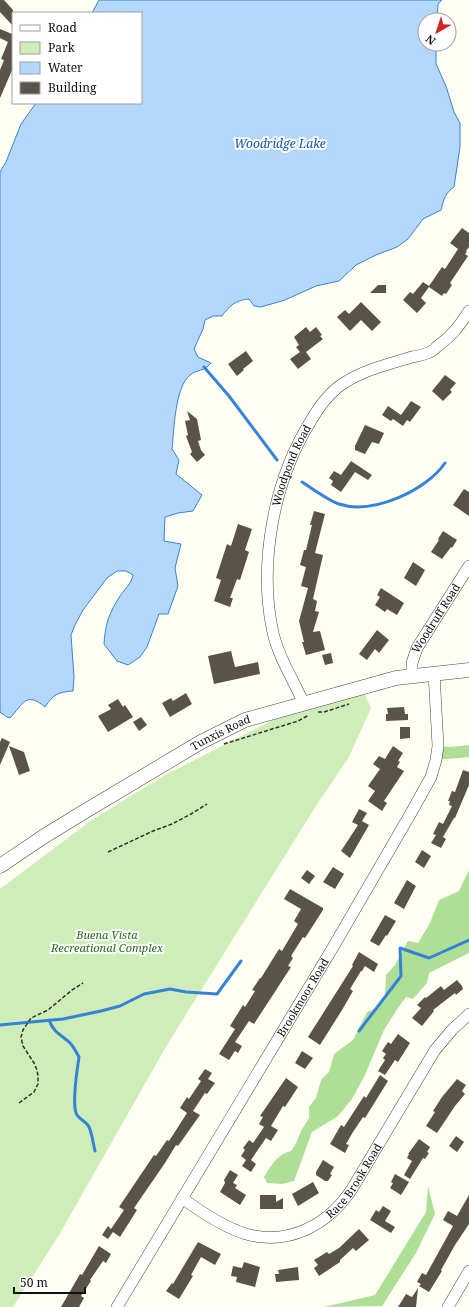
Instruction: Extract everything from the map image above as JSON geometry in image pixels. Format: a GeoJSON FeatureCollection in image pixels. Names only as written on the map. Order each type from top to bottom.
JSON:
{"type":"FeatureCollection","features":[{"type":"Feature","properties":{"kind":"street","name":"Woodpond Road"},"geometry":{"type":"LineString","coordinates":[[304,704],[278,648],[272,630],[268,606],[267,586],[274,519],[278,497],[292,456],[313,416],[331,393],[343,383],[365,372],[431,352],[453,335],[469,311]]}},
{"type":"Feature","properties":{"kind":"street","name":"Woodruff Road"},"geometry":{"type":"LineString","coordinates":[[412,675],[412,663],[417,648],[469,566]]}},
{"type":"Feature","properties":{"kind":"street","name":"Tunxis Road"},"geometry":{"type":"LineString","coordinates":[[0,866],[43,836],[76,816],[217,733],[245,720],[412,675],[469,670]]}},
{"type":"Feature","properties":{"kind":"street","name":"Brookmoor Road"},"geometry":{"type":"LineString","coordinates":[[117,1307],[336,942],[415,808],[431,777],[436,760],[438,740],[434,673]]}},
{"type":"Feature","properties":{"kind":"street","name":"Race Brook Road"},"geometry":{"type":"LineString","coordinates":[[182,1198],[228,1226],[256,1236],[272,1237],[289,1235],[322,1221],[337,1209],[352,1189],[435,1050],[452,1030],[469,1014]]}},
{"type":"Feature","properties":{"kind":"street"},"geometry":{"type":"LineString","coordinates":[[448,1307],[469,1271]]}},
{"type":"Feature","properties":{"kind":"path"},"geometry":{"type":"LineString","coordinates":[[223,745],[298,721],[306,718],[312,713],[324,712],[351,703]]}},
{"type":"Feature","properties":{"kind":"path"},"geometry":{"type":"LineString","coordinates":[[108,852],[153,831],[172,824],[207,804]]}},
{"type":"Feature","properties":{"kind":"path"},"geometry":{"type":"LineString","coordinates":[[19,1103],[36,1090],[38,1084],[37,1070],[22,1043],[21,1037],[26,1025],[31,1018],[48,1010],[83,983]]}},
{"type":"Feature","properties":{"kind":"green space","name":"Buena Vista Recreational Complex"},"geometry":{"type":"Polygon","coordinates":[[[363,691],[371,708],[349,757],[314,809],[167,1045],[59,1235],[13,1307],[0,1307],[0,889],[89,822],[165,775],[291,710],[363,691]]]}},
{"type":"Feature","properties":{"kind":"green space"},"geometry":{"type":"Polygon","coordinates":[[[469,745],[469,757],[436,760],[438,746],[450,747],[469,745]]]}},
{"type":"Feature","properties":{"kind":"green space"},"geometry":{"type":"Polygon","coordinates":[[[469,870],[469,953],[429,973],[427,983],[413,999],[406,997],[384,1030],[365,1075],[352,1099],[338,1116],[312,1132],[294,1181],[282,1184],[267,1183],[264,1177],[269,1169],[278,1158],[291,1151],[309,1118],[309,1107],[316,1098],[321,1080],[329,1072],[334,1054],[353,1040],[367,1012],[377,1008],[385,996],[386,975],[395,965],[408,941],[418,943],[430,923],[439,900],[459,891],[469,870]]]}},
{"type":"Feature","properties":{"kind":"green space"},"geometry":{"type":"Polygon","coordinates":[[[428,1186],[435,1214],[416,1253],[382,1306],[324,1307],[375,1295],[426,1212],[428,1186]]]}},
{"type":"Feature","properties":{"kind":"water","name":"Woodridge Lake"},"geometry":{"type":"Polygon","coordinates":[[[99,0],[442,0],[438,4],[438,12],[417,12],[417,52],[436,52],[436,64],[446,86],[454,112],[460,123],[460,147],[454,187],[444,199],[441,210],[423,219],[408,239],[397,247],[356,265],[339,281],[316,286],[285,300],[261,307],[254,306],[249,299],[240,301],[230,306],[222,316],[213,316],[205,320],[203,329],[194,349],[198,357],[211,363],[206,368],[190,375],[181,389],[176,409],[172,449],[179,460],[176,474],[202,495],[193,511],[165,517],[164,541],[181,544],[175,568],[178,586],[168,614],[159,614],[147,647],[140,657],[128,665],[117,661],[104,644],[105,631],[113,608],[129,584],[133,575],[126,571],[117,571],[107,578],[83,610],[71,635],[74,677],[73,691],[57,694],[45,707],[39,702],[33,700],[25,701],[10,718],[0,712],[0,172],[6,162],[21,124],[35,104],[142,104],[142,12],[93,12],[99,0]]]}},
{"type":"Feature","properties":{"kind":"building"},"geometry":{"type":"Polygon","coordinates":[[[0,0],[4,0],[13,10],[12,25],[0,12],[0,0]]]}},
{"type":"Feature","properties":{"kind":"building"},"geometry":{"type":"Polygon","coordinates":[[[0,29],[12,34],[12,70],[0,98],[0,70],[4,60],[1,59],[8,42],[0,38],[0,29]]]}},
{"type":"Feature","properties":{"kind":"building"},"geometry":{"type":"Polygon","coordinates":[[[462,228],[469,233],[469,247],[465,254],[468,256],[450,283],[452,285],[446,294],[444,293],[442,296],[429,287],[421,298],[426,303],[417,313],[403,300],[410,292],[413,294],[423,282],[429,286],[442,267],[445,269],[458,249],[450,243],[462,228]]]}},
{"type":"Feature","properties":{"kind":"building"},"geometry":{"type":"Polygon","coordinates":[[[378,285],[386,285],[386,293],[370,293],[378,285]]]}},
{"type":"Feature","properties":{"kind":"building"},"geometry":{"type":"Polygon","coordinates":[[[361,302],[381,322],[372,331],[361,320],[350,331],[337,317],[345,310],[349,314],[361,302]]]}},
{"type":"Feature","properties":{"kind":"building"},"geometry":{"type":"Polygon","coordinates":[[[306,327],[310,332],[316,327],[323,339],[306,352],[311,359],[298,369],[290,359],[300,352],[296,347],[299,345],[294,337],[306,327]]]}},
{"type":"Feature","properties":{"kind":"building"},"geometry":{"type":"Polygon","coordinates":[[[246,351],[253,361],[237,376],[228,364],[246,351]]]}},
{"type":"Feature","properties":{"kind":"building"},"geometry":{"type":"Polygon","coordinates":[[[445,375],[456,383],[450,390],[452,392],[443,401],[432,391],[445,375]]]}},
{"type":"Feature","properties":{"kind":"building"},"geometry":{"type":"Polygon","coordinates":[[[411,401],[421,407],[410,422],[407,420],[403,426],[393,419],[391,421],[382,415],[388,406],[401,415],[411,401]]]}},
{"type":"Feature","properties":{"kind":"building"},"geometry":{"type":"Polygon","coordinates":[[[187,411],[197,419],[201,440],[198,441],[201,450],[205,455],[197,462],[190,454],[192,452],[186,436],[188,435],[185,421],[190,420],[187,411]]]}},
{"type":"Feature","properties":{"kind":"building"},"geometry":{"type":"Polygon","coordinates":[[[365,425],[384,433],[379,444],[372,442],[365,454],[355,450],[355,446],[365,425]]]}},
{"type":"Feature","properties":{"kind":"building"},"geometry":{"type":"Polygon","coordinates":[[[351,461],[372,475],[368,480],[355,472],[341,492],[331,485],[333,481],[329,478],[334,471],[341,475],[351,461]]]}},
{"type":"Feature","properties":{"kind":"building"},"geometry":{"type":"Polygon","coordinates":[[[464,489],[469,492],[469,516],[453,505],[464,489]]]}},
{"type":"Feature","properties":{"kind":"building"},"geometry":{"type":"Polygon","coordinates":[[[314,511],[325,514],[315,553],[323,555],[313,599],[317,601],[315,611],[319,612],[313,632],[320,631],[325,650],[306,655],[302,642],[304,642],[299,621],[308,588],[301,586],[306,567],[300,565],[304,550],[306,550],[314,511]]]}},
{"type":"Feature","properties":{"kind":"building"},"geometry":{"type":"Polygon","coordinates":[[[238,524],[252,529],[245,550],[249,552],[240,580],[237,579],[230,598],[233,598],[230,607],[214,601],[221,580],[216,578],[227,544],[231,546],[238,524]]]}},
{"type":"Feature","properties":{"kind":"building"},"geometry":{"type":"Polygon","coordinates":[[[443,531],[457,540],[442,559],[431,552],[443,531]]]}},
{"type":"Feature","properties":{"kind":"building"},"geometry":{"type":"Polygon","coordinates":[[[413,562],[425,570],[416,586],[404,578],[413,562]]]}},
{"type":"Feature","properties":{"kind":"building"},"geometry":{"type":"Polygon","coordinates":[[[381,588],[404,603],[397,615],[387,609],[385,612],[375,605],[380,597],[377,595],[381,588]]]}},
{"type":"Feature","properties":{"kind":"building"},"geometry":{"type":"Polygon","coordinates":[[[377,630],[389,640],[379,653],[375,649],[367,660],[359,654],[377,630]]]}},
{"type":"Feature","properties":{"kind":"building"},"geometry":{"type":"Polygon","coordinates":[[[231,651],[235,667],[258,662],[260,674],[214,684],[208,656],[231,651]]]}},
{"type":"Feature","properties":{"kind":"building"},"geometry":{"type":"Polygon","coordinates":[[[331,653],[333,663],[325,665],[322,655],[331,653]]]}},
{"type":"Feature","properties":{"kind":"building"},"geometry":{"type":"Polygon","coordinates":[[[186,693],[192,704],[170,717],[162,703],[171,698],[173,701],[186,693]]]}},
{"type":"Feature","properties":{"kind":"building"},"geometry":{"type":"Polygon","coordinates":[[[118,699],[123,707],[125,705],[133,717],[108,732],[98,716],[111,709],[108,705],[118,699]]]}},
{"type":"Feature","properties":{"kind":"building"},"geometry":{"type":"Polygon","coordinates":[[[404,707],[405,714],[408,714],[408,720],[386,721],[386,714],[388,714],[387,708],[404,707]]]}},
{"type":"Feature","properties":{"kind":"building"},"geometry":{"type":"Polygon","coordinates":[[[141,717],[147,725],[139,731],[133,722],[141,717]]]}},
{"type":"Feature","properties":{"kind":"building"},"geometry":{"type":"Polygon","coordinates":[[[400,727],[410,727],[410,738],[400,739],[400,727]]]}},
{"type":"Feature","properties":{"kind":"building"},"geometry":{"type":"Polygon","coordinates":[[[2,738],[10,742],[0,765],[0,742],[2,738]]]}},
{"type":"Feature","properties":{"kind":"building"},"geometry":{"type":"Polygon","coordinates":[[[9,746],[24,752],[30,771],[19,775],[9,746]]]}},
{"type":"Feature","properties":{"kind":"building"},"geometry":{"type":"Polygon","coordinates":[[[393,746],[403,753],[398,761],[400,762],[397,767],[404,771],[384,801],[387,803],[382,811],[368,801],[375,791],[368,786],[380,769],[373,764],[379,756],[385,759],[393,746]]]}},
{"type":"Feature","properties":{"kind":"building"},"geometry":{"type":"Polygon","coordinates":[[[463,770],[469,772],[469,785],[455,818],[443,837],[446,839],[441,848],[431,843],[436,835],[433,834],[439,822],[443,824],[452,806],[449,805],[450,801],[448,801],[452,791],[455,792],[463,770]]]}},
{"type":"Feature","properties":{"kind":"building"},"geometry":{"type":"Polygon","coordinates":[[[359,809],[367,813],[362,821],[369,825],[350,858],[341,851],[358,825],[352,822],[359,809]]]}},
{"type":"Feature","properties":{"kind":"building"},"geometry":{"type":"Polygon","coordinates":[[[422,850],[431,856],[424,868],[415,862],[422,850]]]}},
{"type":"Feature","properties":{"kind":"building"},"geometry":{"type":"Polygon","coordinates":[[[333,867],[344,874],[335,889],[323,882],[333,867]]]}},
{"type":"Feature","properties":{"kind":"building"},"geometry":{"type":"Polygon","coordinates":[[[307,870],[315,876],[309,884],[301,878],[307,870]]]}},
{"type":"Feature","properties":{"kind":"building"},"geometry":{"type":"Polygon","coordinates":[[[407,880],[416,886],[404,909],[394,903],[407,880]]]}},
{"type":"Feature","properties":{"kind":"building"},"geometry":{"type":"Polygon","coordinates":[[[290,889],[323,908],[323,910],[305,938],[303,937],[291,956],[293,958],[288,966],[291,967],[254,1024],[249,1021],[235,1042],[242,1046],[238,1053],[235,1051],[229,1060],[219,1054],[235,1029],[230,1026],[243,1005],[245,1007],[255,991],[252,990],[279,949],[282,951],[298,924],[294,921],[301,909],[284,899],[290,889]]]}},
{"type":"Feature","properties":{"kind":"building"},"geometry":{"type":"Polygon","coordinates":[[[385,915],[396,921],[379,946],[370,941],[385,915]]]}},
{"type":"Feature","properties":{"kind":"building"},"geometry":{"type":"Polygon","coordinates":[[[359,952],[378,964],[374,972],[365,966],[361,971],[350,989],[353,991],[320,1045],[308,1037],[353,966],[352,965],[359,952]]]}},
{"type":"Feature","properties":{"kind":"building"},"geometry":{"type":"Polygon","coordinates":[[[457,980],[463,989],[456,995],[455,993],[433,1010],[434,1011],[422,1026],[412,1018],[421,1008],[417,1005],[425,997],[426,998],[441,986],[444,990],[457,980]]]}},
{"type":"Feature","properties":{"kind":"building"},"geometry":{"type":"Polygon","coordinates":[[[398,1034],[410,1043],[398,1062],[395,1060],[385,1075],[378,1071],[385,1060],[383,1058],[386,1054],[382,1051],[388,1042],[391,1044],[398,1034]]]}},
{"type":"Feature","properties":{"kind":"building"},"geometry":{"type":"Polygon","coordinates":[[[302,1051],[313,1058],[305,1069],[295,1063],[302,1051]]]}},
{"type":"Feature","properties":{"kind":"building"},"geometry":{"type":"Polygon","coordinates":[[[205,1069],[212,1073],[208,1079],[215,1083],[207,1094],[205,1093],[193,1111],[200,1115],[178,1146],[176,1145],[134,1208],[137,1210],[120,1237],[113,1232],[108,1239],[102,1235],[108,1226],[111,1229],[124,1210],[119,1207],[154,1155],[156,1156],[167,1140],[169,1141],[187,1113],[180,1108],[187,1097],[189,1099],[201,1081],[198,1079],[205,1069]]]}},
{"type":"Feature","properties":{"kind":"building"},"geometry":{"type":"Polygon","coordinates":[[[380,1075],[388,1081],[365,1118],[363,1117],[353,1132],[346,1144],[349,1145],[345,1153],[330,1144],[341,1125],[344,1127],[364,1096],[366,1098],[380,1075]]]}},
{"type":"Feature","properties":{"kind":"building"},"geometry":{"type":"Polygon","coordinates":[[[286,1078],[298,1087],[285,1107],[283,1106],[271,1126],[278,1130],[271,1141],[266,1138],[251,1160],[256,1164],[251,1172],[242,1166],[246,1160],[241,1156],[245,1150],[243,1148],[249,1140],[253,1143],[264,1127],[259,1124],[263,1117],[260,1116],[286,1078]]]}},
{"type":"Feature","properties":{"kind":"building"},"geometry":{"type":"Polygon","coordinates":[[[457,1079],[466,1085],[462,1091],[465,1094],[437,1133],[426,1126],[442,1097],[457,1079]]]}},
{"type":"Feature","properties":{"kind":"building"},"geometry":{"type":"Polygon","coordinates":[[[456,1136],[464,1142],[457,1152],[449,1146],[456,1136]]]}},
{"type":"Feature","properties":{"kind":"building"},"geometry":{"type":"Polygon","coordinates":[[[419,1139],[430,1147],[427,1152],[429,1153],[425,1159],[423,1158],[410,1179],[404,1175],[412,1161],[407,1158],[408,1154],[419,1139]]]}},
{"type":"Feature","properties":{"kind":"building"},"geometry":{"type":"Polygon","coordinates":[[[323,1160],[334,1167],[330,1174],[332,1175],[328,1181],[325,1181],[316,1175],[316,1172],[323,1160]]]}},
{"type":"Feature","properties":{"kind":"building"},"geometry":{"type":"Polygon","coordinates":[[[230,1170],[238,1175],[233,1183],[237,1185],[235,1188],[246,1195],[240,1205],[220,1192],[225,1183],[224,1180],[230,1170]]]}},
{"type":"Feature","properties":{"kind":"building"},"geometry":{"type":"Polygon","coordinates":[[[395,1174],[409,1182],[401,1195],[390,1188],[395,1174]]]}},
{"type":"Feature","properties":{"kind":"building"},"geometry":{"type":"Polygon","coordinates":[[[313,1182],[319,1193],[298,1206],[292,1194],[313,1182]]]}},
{"type":"Feature","properties":{"kind":"building"},"geometry":{"type":"Polygon","coordinates":[[[260,1195],[276,1195],[276,1202],[283,1198],[283,1209],[260,1209],[260,1195]]]}},
{"type":"Feature","properties":{"kind":"building"},"geometry":{"type":"Polygon","coordinates":[[[469,1195],[469,1224],[455,1245],[441,1270],[442,1271],[429,1292],[419,1286],[421,1284],[417,1282],[422,1273],[426,1275],[453,1226],[443,1220],[448,1211],[457,1216],[469,1195]]]}},
{"type":"Feature","properties":{"kind":"building"},"geometry":{"type":"Polygon","coordinates":[[[383,1206],[391,1211],[385,1221],[395,1227],[391,1233],[370,1220],[376,1210],[379,1212],[383,1206]]]}},
{"type":"Feature","properties":{"kind":"building"},"geometry":{"type":"Polygon","coordinates":[[[359,1229],[369,1240],[356,1251],[353,1248],[340,1260],[340,1262],[319,1276],[314,1268],[318,1265],[314,1260],[327,1252],[329,1254],[339,1248],[359,1229]]]}},
{"type":"Feature","properties":{"kind":"building"},"geometry":{"type":"Polygon","coordinates":[[[198,1242],[221,1254],[215,1265],[201,1257],[191,1275],[193,1276],[179,1299],[166,1291],[172,1283],[173,1284],[198,1242]]]}},
{"type":"Feature","properties":{"kind":"building"},"geometry":{"type":"Polygon","coordinates":[[[99,1246],[111,1254],[106,1263],[103,1261],[90,1280],[91,1281],[81,1296],[84,1298],[79,1307],[61,1307],[80,1274],[82,1275],[99,1246]]]}},
{"type":"Feature","properties":{"kind":"building"},"geometry":{"type":"Polygon","coordinates":[[[244,1262],[260,1267],[255,1287],[236,1282],[237,1277],[231,1276],[233,1266],[242,1268],[244,1262]]]}},
{"type":"Feature","properties":{"kind":"building"},"geometry":{"type":"Polygon","coordinates":[[[298,1267],[299,1280],[276,1282],[275,1274],[279,1274],[278,1270],[298,1267]]]}},
{"type":"Feature","properties":{"kind":"building"},"geometry":{"type":"Polygon","coordinates":[[[418,1288],[416,1307],[398,1307],[406,1294],[412,1297],[418,1288]]]}},
{"type":"Feature","properties":{"kind":"waterway"},"geometry":{"type":"LineString","coordinates":[[204,367],[229,396],[277,460]]}},
{"type":"Feature","properties":{"kind":"waterway"},"geometry":{"type":"LineString","coordinates":[[302,482],[339,504],[352,507],[367,506],[382,503],[412,491],[425,483],[445,463]]}},
{"type":"Feature","properties":{"kind":"waterway"},"geometry":{"type":"LineString","coordinates":[[359,1031],[401,976],[400,948],[429,958],[469,940]]}},
{"type":"Feature","properties":{"kind":"waterway"},"geometry":{"type":"LineString","coordinates":[[0,1025],[63,1019],[101,1011],[120,1006],[144,994],[170,989],[186,992],[217,994],[241,961]]}},
{"type":"Feature","properties":{"kind":"waterway"},"geometry":{"type":"LineString","coordinates":[[49,1020],[54,1030],[71,1044],[79,1057],[74,1101],[76,1113],[89,1127],[95,1151]]}}]}
